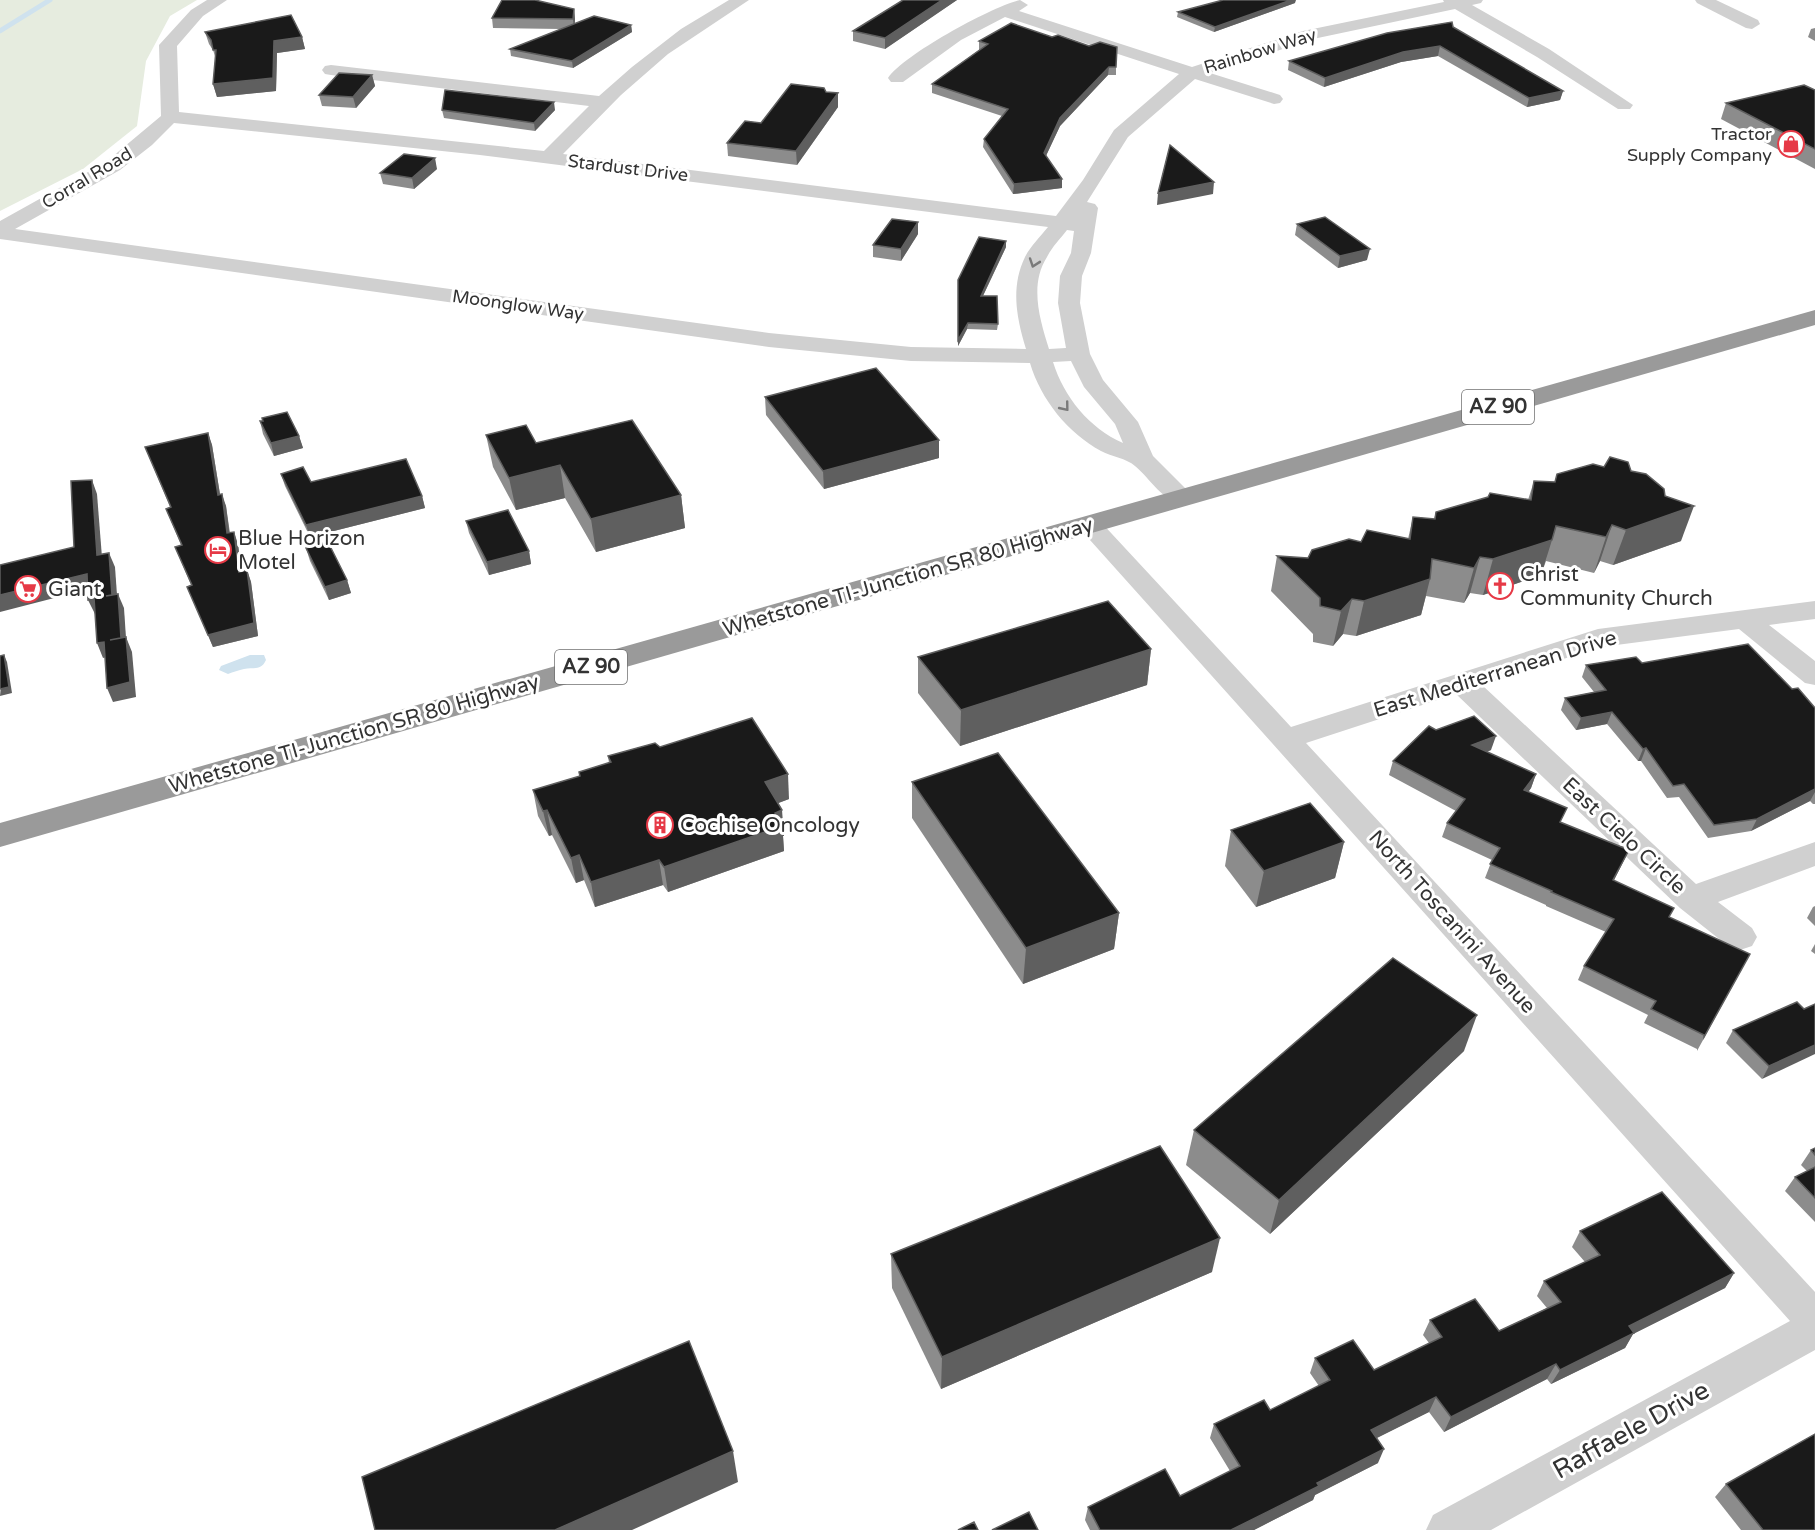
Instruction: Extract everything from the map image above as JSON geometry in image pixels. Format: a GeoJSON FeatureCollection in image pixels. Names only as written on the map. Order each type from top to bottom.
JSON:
{"type":"FeatureCollection","features":[{"type":"Feature","properties":{"kind":"highway","name":"Whetstone TI-Junction SR 80 Highway"},"geometry":{"type":"LineString","coordinates":[[0,835],[1815,316]]}},
{"type":"Feature","properties":{"kind":"street"},"geometry":{"type":"LineString","coordinates":[[170,117],[168,45],[197,13],[219,0]]}},
{"type":"Feature","properties":{"kind":"street"},"geometry":{"type":"LineString","coordinates":[[897,78],[944,41],[1002,11],[1034,0]]}},
{"type":"Feature","properties":{"kind":"street","name":"Rainbow Way"},"geometry":{"type":"LineString","coordinates":[[1142,459],[1111,447],[1086,430],[1063,406],[1046,377],[1027,314],[1028,286],[1035,258],[1059,223],[1092,182],[1121,134],[1191,73],[1309,35],[1454,2],[1475,0]]}},
{"type":"Feature","properties":{"kind":"street"},"geometry":{"type":"LineString","coordinates":[[1703,0],[1752,24]]}},
{"type":"Feature","properties":{"kind":"street"},"geometry":{"type":"LineString","coordinates":[[548,158],[601,102],[655,54],[729,2]]}},
{"type":"Feature","properties":{"kind":"street"},"geometry":{"type":"LineString","coordinates":[[1454,2],[1543,52],[1624,105]]}},
{"type":"Feature","properties":{"kind":"street"},"geometry":{"type":"LineString","coordinates":[[1002,11],[1274,99]]}},
{"type":"Feature","properties":{"kind":"street"},"geometry":{"type":"LineString","coordinates":[[331,70],[601,102]]}},
{"type":"Feature","properties":{"kind":"street","name":"Stardust Drive"},"geometry":{"type":"LineString","coordinates":[[170,117],[548,158],[1085,226]]}},
{"type":"Feature","properties":{"kind":"street","name":"Corral Road"},"geometry":{"type":"LineString","coordinates":[[0,231],[113,166],[145,141],[170,117]]}},
{"type":"Feature","properties":{"kind":"street","name":"Rainbow Way"},"geometry":{"type":"LineString","coordinates":[[1092,182],[1081,253],[1071,276],[1069,303],[1079,354],[1092,382],[1126,422],[1142,459],[1181,497]]}},
{"type":"Feature","properties":{"kind":"street","name":"Moonglow Way"},"geometry":{"type":"LineString","coordinates":[[0,231],[769,340],[911,354],[1039,356],[1079,354]]}},
{"type":"Feature","properties":{"kind":"street","name":"North Toscanini Avenue"},"geometry":{"type":"LineString","coordinates":[[1090,525],[1815,1320]]}},
{"type":"Feature","properties":{"kind":"street","name":"East Mediterranean Drive"},"geometry":{"type":"LineString","coordinates":[[1285,739],[1598,638],[1815,610]]}},
{"type":"Feature","properties":{"kind":"street"},"geometry":{"type":"LineString","coordinates":[[1743,618],[1815,676]]}},
{"type":"Feature","properties":{"kind":"street","name":"East Cielo Circle"},"geometry":{"type":"LineString","coordinates":[[1461,682],[1691,899],[1815,854]]}},
{"type":"Feature","properties":{"kind":"street"},"geometry":{"type":"LineString","coordinates":[[1691,899],[1740,937]]}},
{"type":"Feature","properties":{"kind":"street","name":"Raffaele Drive"},"geometry":{"type":"LineString","coordinates":[[1448,1530],[1815,1329]]}},
{"type":"Feature","properties":{"kind":"shaded area"},"geometry":{"type":"Polygon","coordinates":[[[0,0],[197,0],[170,16],[146,61],[137,126],[83,169],[0,211],[0,0]]]}},
{"type":"Feature","properties":{"kind":"water"},"geometry":{"type":"Polygon","coordinates":[[[250,655],[264,655],[266,660],[262,666],[257,668],[228,674],[219,670],[221,666],[250,655]]]}},
{"type":"Feature","properties":{"kind":"building"},"geometry":{"type":"Polygon","coordinates":[[[502,0],[535,0],[574,9],[573,19],[492,18],[502,0]]]}},
{"type":"Feature","properties":{"kind":"building"},"geometry":{"type":"Polygon","coordinates":[[[903,0],[942,0],[885,38],[853,31],[903,0]]]}},
{"type":"Feature","properties":{"kind":"building"},"geometry":{"type":"Polygon","coordinates":[[[1223,0],[1291,0],[1215,27],[1178,12],[1223,0]]]}},
{"type":"Feature","properties":{"kind":"building"},"geometry":{"type":"Polygon","coordinates":[[[291,15],[302,37],[274,41],[273,78],[213,84],[216,50],[213,50],[211,40],[205,32],[291,15]]]}},
{"type":"Feature","properties":{"kind":"building"},"geometry":{"type":"Polygon","coordinates":[[[594,16],[631,25],[572,61],[510,49],[594,16]]]}},
{"type":"Feature","properties":{"kind":"building"},"geometry":{"type":"Polygon","coordinates":[[[1452,22],[1453,27],[1563,91],[1529,98],[1440,46],[1403,52],[1325,78],[1289,61],[1387,33],[1452,22]]]}},
{"type":"Feature","properties":{"kind":"building"},"geometry":{"type":"Polygon","coordinates":[[[1011,23],[1052,37],[1058,35],[1089,46],[1100,42],[1117,47],[1116,67],[1109,67],[1060,118],[1044,153],[1062,179],[1014,184],[984,139],[1008,109],[932,84],[988,44],[979,41],[1011,23]]]}},
{"type":"Feature","properties":{"kind":"building"},"geometry":{"type":"Polygon","coordinates":[[[339,73],[372,75],[353,97],[319,95],[339,73]]]}},
{"type":"Feature","properties":{"kind":"building"},"geometry":{"type":"Polygon","coordinates":[[[791,84],[824,88],[826,92],[838,93],[796,151],[727,143],[745,121],[761,123],[791,84]]]}},
{"type":"Feature","properties":{"kind":"building"},"geometry":{"type":"Polygon","coordinates":[[[1804,85],[1815,90],[1815,149],[1726,103],[1804,85]]]}},
{"type":"Feature","properties":{"kind":"building"},"geometry":{"type":"Polygon","coordinates":[[[445,90],[554,102],[534,123],[442,110],[445,90]]]}},
{"type":"Feature","properties":{"kind":"building"},"geometry":{"type":"Polygon","coordinates":[[[1170,145],[1214,182],[1158,193],[1170,145]]]}},
{"type":"Feature","properties":{"kind":"building"},"geometry":{"type":"Polygon","coordinates":[[[404,154],[435,158],[412,178],[380,173],[404,154]]]}},
{"type":"Feature","properties":{"kind":"building"},"geometry":{"type":"Polygon","coordinates":[[[1325,217],[1370,249],[1340,256],[1297,224],[1325,217]]]}},
{"type":"Feature","properties":{"kind":"building"},"geometry":{"type":"Polygon","coordinates":[[[892,219],[918,222],[901,249],[873,245],[892,219]]]}},
{"type":"Feature","properties":{"kind":"building"},"geometry":{"type":"Polygon","coordinates":[[[979,237],[1006,241],[981,296],[997,296],[998,324],[968,323],[958,340],[958,280],[979,237]]]}},
{"type":"Feature","properties":{"kind":"building"},"geometry":{"type":"Polygon","coordinates":[[[876,368],[939,440],[823,471],[765,397],[876,368]]]}},
{"type":"Feature","properties":{"kind":"building"},"geometry":{"type":"Polygon","coordinates":[[[287,412],[299,436],[271,443],[260,421],[263,421],[262,418],[287,412]]]}},
{"type":"Feature","properties":{"kind":"building"},"geometry":{"type":"Polygon","coordinates":[[[632,420],[681,495],[591,519],[560,465],[509,478],[486,435],[526,425],[536,443],[632,420]]]}},
{"type":"Feature","properties":{"kind":"building"},"geometry":{"type":"Polygon","coordinates":[[[208,433],[218,495],[222,494],[227,533],[234,532],[239,572],[247,570],[254,623],[208,635],[187,587],[192,585],[175,547],[182,545],[166,509],[171,507],[145,447],[208,433]]]}},
{"type":"Feature","properties":{"kind":"building"},"geometry":{"type":"Polygon","coordinates":[[[1610,457],[1628,462],[1631,471],[1646,474],[1664,489],[1665,496],[1694,506],[1626,530],[1612,525],[1606,537],[1556,526],[1552,540],[1493,559],[1480,557],[1474,568],[1432,559],[1430,579],[1364,601],[1352,599],[1341,611],[1320,606],[1320,598],[1277,556],[1308,558],[1312,550],[1349,539],[1361,542],[1367,530],[1410,539],[1413,517],[1435,519],[1436,512],[1488,497],[1490,493],[1531,500],[1534,481],[1555,482],[1557,474],[1593,464],[1604,467],[1610,457]]]}},
{"type":"Feature","properties":{"kind":"building"},"geometry":{"type":"Polygon","coordinates":[[[406,459],[422,496],[306,525],[281,474],[303,467],[311,482],[406,459]]]}},
{"type":"Feature","properties":{"kind":"building"},"geometry":{"type":"Polygon","coordinates":[[[92,480],[97,555],[109,553],[112,595],[118,594],[121,638],[126,637],[130,682],[107,688],[104,642],[97,643],[94,598],[88,600],[87,574],[0,595],[0,565],[74,547],[71,481],[92,480]]]}},
{"type":"Feature","properties":{"kind":"building"},"geometry":{"type":"Polygon","coordinates":[[[508,510],[529,551],[487,562],[466,521],[508,510]]]}},
{"type":"Feature","properties":{"kind":"building"},"geometry":{"type":"Polygon","coordinates":[[[328,542],[347,580],[325,587],[306,548],[328,542]]]}},
{"type":"Feature","properties":{"kind":"building"},"geometry":{"type":"Polygon","coordinates":[[[1108,601],[1151,649],[961,710],[918,657],[1108,601]]]}},
{"type":"Feature","properties":{"kind":"building"},"geometry":{"type":"Polygon","coordinates":[[[1748,644],[1792,689],[1798,688],[1815,708],[1815,789],[1757,819],[1714,825],[1684,784],[1673,786],[1646,748],[1643,749],[1612,712],[1581,718],[1565,698],[1606,690],[1586,665],[1636,657],[1642,663],[1748,644]]]}},
{"type":"Feature","properties":{"kind":"building"},"geometry":{"type":"Polygon","coordinates":[[[4,655],[9,687],[0,689],[0,656],[4,655]]]}},
{"type":"Feature","properties":{"kind":"building"},"geometry":{"type":"Polygon","coordinates":[[[1474,716],[1496,736],[1472,745],[1536,774],[1524,790],[1567,808],[1560,822],[1629,850],[1613,880],[1674,908],[1669,917],[1750,954],[1704,1037],[1651,1009],[1656,1001],[1584,966],[1614,919],[1490,864],[1500,848],[1447,823],[1465,799],[1393,761],[1429,726],[1436,730],[1474,716]]]}},
{"type":"Feature","properties":{"kind":"building","name":"Cochise Oncology"},"geometry":{"type":"Polygon","coordinates":[[[752,718],[788,774],[765,782],[782,810],[775,813],[782,826],[664,867],[659,860],[591,882],[579,855],[571,858],[547,810],[543,811],[533,790],[580,776],[579,772],[611,762],[608,756],[655,743],[660,747],[752,718]]]}},
{"type":"Feature","properties":{"kind":"building"},"geometry":{"type":"Polygon","coordinates":[[[998,753],[1119,913],[1026,948],[912,782],[998,753]]]}},
{"type":"Feature","properties":{"kind":"building"},"geometry":{"type":"Polygon","coordinates":[[[1310,803],[1344,842],[1264,871],[1231,830],[1310,803]]]}},
{"type":"Feature","properties":{"kind":"building"},"geometry":{"type":"Polygon","coordinates":[[[1393,958],[1477,1015],[1279,1200],[1194,1130],[1393,958]]]}},
{"type":"Feature","properties":{"kind":"building"},"geometry":{"type":"Polygon","coordinates":[[[1797,1002],[1804,1009],[1815,1004],[1815,1045],[1769,1066],[1733,1030],[1797,1002]]]}},
{"type":"Feature","properties":{"kind":"building"},"geometry":{"type":"Polygon","coordinates":[[[1160,1146],[1220,1238],[942,1357],[891,1254],[1160,1146]]]}},
{"type":"Feature","properties":{"kind":"building"},"geometry":{"type":"Polygon","coordinates":[[[1815,1167],[1815,1198],[1795,1177],[1815,1167]]]}},
{"type":"Feature","properties":{"kind":"building"},"geometry":{"type":"Polygon","coordinates":[[[1662,1192],[1734,1273],[1629,1326],[1634,1333],[1560,1370],[1556,1364],[1451,1417],[1436,1397],[1371,1430],[1384,1449],[1317,1483],[1319,1486],[1231,1530],[1100,1530],[1088,1507],[1165,1469],[1180,1496],[1240,1466],[1214,1424],[1264,1400],[1270,1410],[1330,1380],[1315,1358],[1353,1340],[1374,1370],[1442,1337],[1430,1320],[1475,1299],[1499,1331],[1561,1302],[1544,1281],[1600,1255],[1580,1231],[1662,1192]]]}},
{"type":"Feature","properties":{"kind":"building"},"geometry":{"type":"Polygon","coordinates":[[[689,1341],[733,1451],[555,1530],[375,1530],[362,1477],[689,1341]]]}},
{"type":"Feature","properties":{"kind":"building"},"geometry":{"type":"Polygon","coordinates":[[[1815,1434],[1815,1530],[1763,1530],[1726,1484],[1815,1434]]]}},
{"type":"Feature","properties":{"kind":"building"},"geometry":{"type":"Polygon","coordinates":[[[1029,1512],[1038,1530],[992,1530],[1029,1512]]]}},
{"type":"Feature","properties":{"kind":"building"},"geometry":{"type":"Polygon","coordinates":[[[974,1522],[978,1530],[958,1530],[974,1522]]]}},
{"type":"Feature","properties":{"kind":"waterway"},"geometry":{"type":"LineString","coordinates":[[0,31],[50,0]]}},
{"type":"Feature","properties":{"kind":"place","name":"Tractor Supply Company"},"geometry":{"type":"Point","coordinates":[1791,144]}},
{"type":"Feature","properties":{"kind":"place","name":"Blue Horizon Motel"},"geometry":{"type":"Point","coordinates":[218,550]}},
{"type":"Feature","properties":{"kind":"place","name":"Christ Community Church"},"geometry":{"type":"Point","coordinates":[1500,586]}},
{"type":"Feature","properties":{"kind":"place","name":"Giant"},"geometry":{"type":"Point","coordinates":[28,589]}},
{"type":"Feature","properties":{"kind":"place","name":"Cochise Oncology"},"geometry":{"type":"Point","coordinates":[660,825]}}]}
